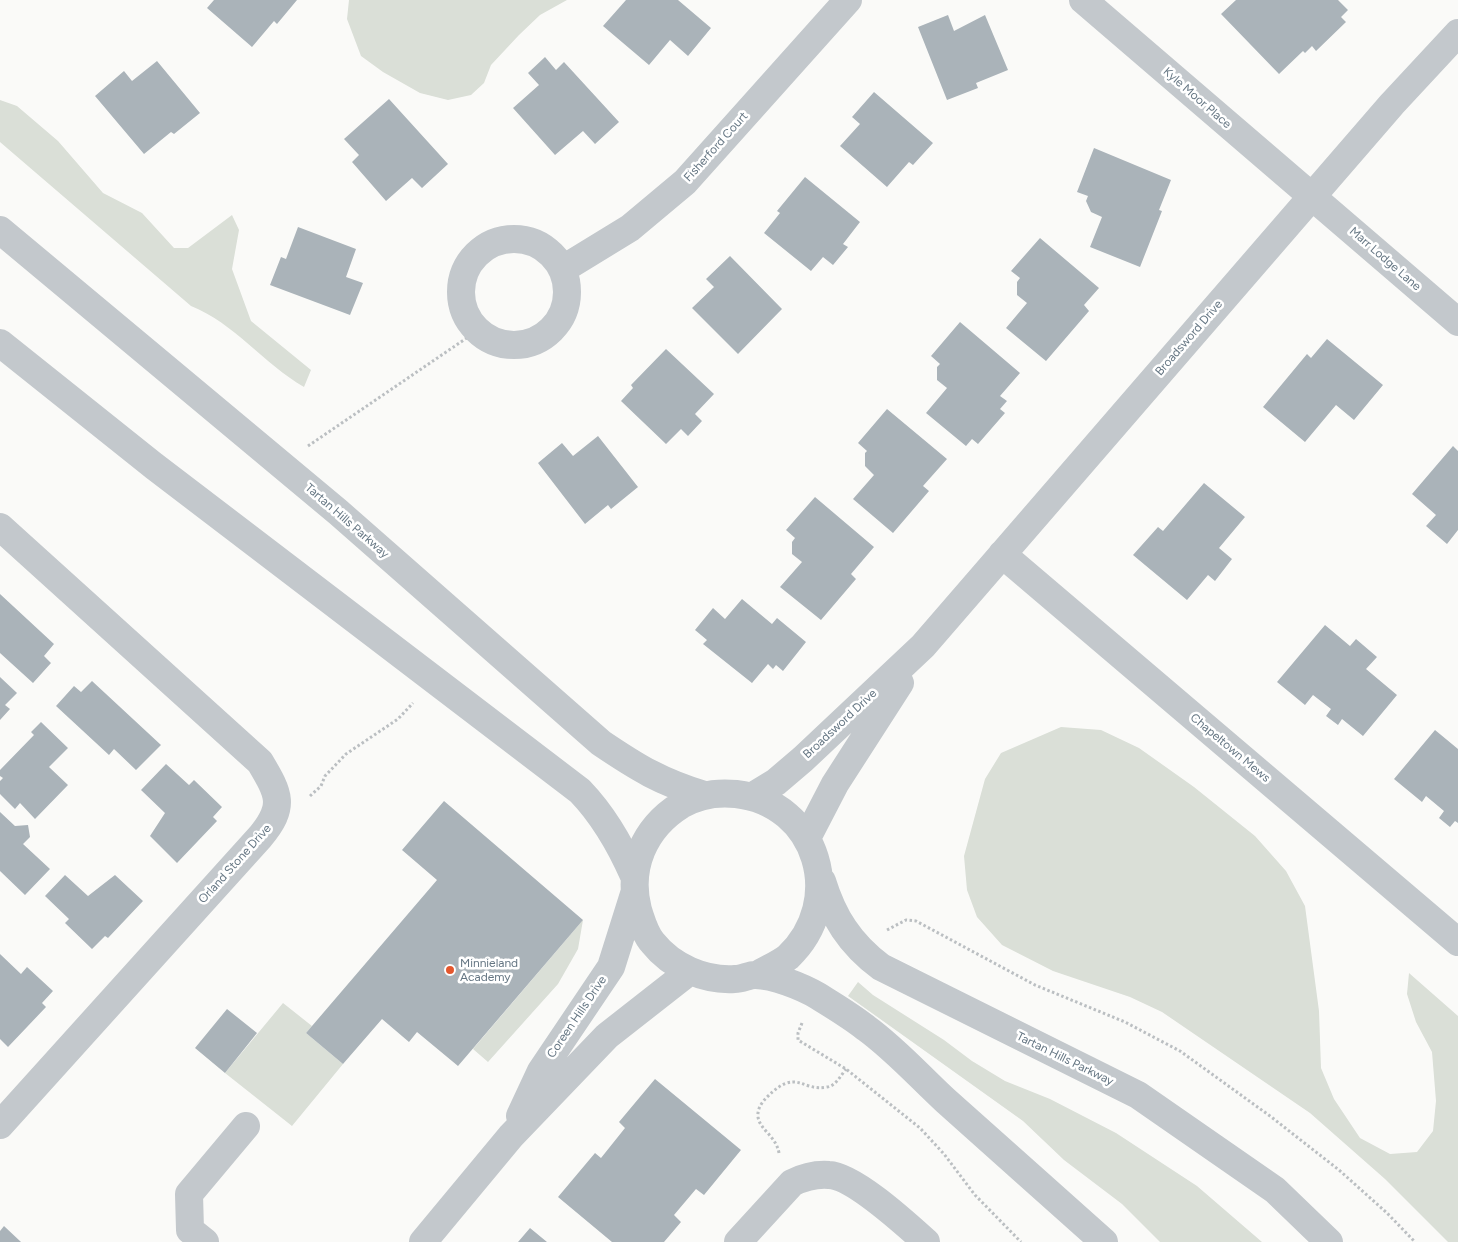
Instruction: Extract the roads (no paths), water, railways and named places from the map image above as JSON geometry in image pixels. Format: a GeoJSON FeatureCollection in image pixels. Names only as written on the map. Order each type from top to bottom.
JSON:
{"type":"FeatureCollection","features":[{"type":"Feature","properties":{"kind":"street","name":"Fisherford Court"},"geometry":{"type":"LineString","coordinates":[[562,269],[630,228],[685,182],[848,0]]}},
{"type":"Feature","properties":{"kind":"street","name":"Kyle Moor Place"},"geometry":{"type":"LineString","coordinates":[[1083,0],[1312,196]]}},
{"type":"Feature","properties":{"kind":"street","name":"Broadsword Drive"},"geometry":{"type":"LineString","coordinates":[[753,796],[776,782],[803,759],[923,646],[1392,104],[1458,33]]}},
{"type":"Feature","properties":{"kind":"street","name":"Marr Lodge Lane"},"geometry":{"type":"LineString","coordinates":[[1312,196],[1458,322]]}},
{"type":"Feature","properties":{"kind":"street","name":"Tartan Hills Parkway"},"geometry":{"type":"LineString","coordinates":[[0,230],[281,464],[601,743],[638,768],[670,785],[704,796]]}},
{"type":"Feature","properties":{"kind":"street"},"geometry":{"type":"LineString","coordinates":[[518,239],[537,244],[552,254],[562,269],[567,287],[566,305],[559,322],[546,335],[530,344],[511,346],[493,341],[477,332],[466,317],[460,299],[462,280],[469,262],[482,248],[500,240],[518,239]]}},
{"type":"Feature","properties":{"kind":"street","name":"Tartan Hills Parkway"},"geometry":{"type":"LineString","coordinates":[[0,343],[154,466],[580,791],[597,809],[612,831],[634,885],[643,926],[652,942],[666,956],[690,971],[710,978],[735,979],[757,975],[786,959],[803,941],[817,912],[820,897],[819,872]]}},
{"type":"Feature","properties":{"kind":"street","name":"Orland Stone Drive"},"geometry":{"type":"LineString","coordinates":[[0,527],[260,762],[273,783],[278,802],[273,821],[0,1125]]}},
{"type":"Feature","properties":{"kind":"street","name":"Chapeltown Mews"},"geometry":{"type":"LineString","coordinates":[[1002,554],[1458,942]]}},
{"type":"Feature","properties":{"kind":"street","name":"Broadsword Drive"},"geometry":{"type":"LineString","coordinates":[[807,838],[835,784],[923,646]]}},
{"type":"Feature","properties":{"kind":"street","name":"Tartan Hills Parkway"},"geometry":{"type":"LineString","coordinates":[[634,885],[643,844],[654,828],[668,814],[685,802],[723,793],[753,796],[782,810],[795,822],[807,838],[830,906],[844,932],[862,953],[881,967],[1138,1095],[1275,1190],[1329,1242]]}},
{"type":"Feature","properties":{"kind":"street","name":"Coreen Hills Drive"},"geometry":{"type":"LineString","coordinates":[[511,1136],[541,1071],[611,967],[634,885]]}},
{"type":"Feature","properties":{"kind":"street","name":"Coreen Hills Drive"},"geometry":{"type":"LineString","coordinates":[[423,1242],[511,1136],[607,1036],[690,971]]}},
{"type":"Feature","properties":{"kind":"street","name":"Tartan Hills Parkway"},"geometry":{"type":"LineString","coordinates":[[757,975],[796,984],[820,997],[867,1028],[1104,1242]]}},
{"type":"Feature","properties":{"kind":"street"},"geometry":{"type":"LineString","coordinates":[[205,1242],[190,1230],[189,1194],[246,1126]]}},
{"type":"Feature","properties":{"kind":"street"},"geometry":{"type":"LineString","coordinates":[[738,1242],[792,1183],[804,1177],[831,1174],[856,1186],[926,1242]]}},
{"type":"Feature","properties":{"kind":"place","name":"Minnieland Academy"},"geometry":{"type":"Point","coordinates":[450,970]}}]}
